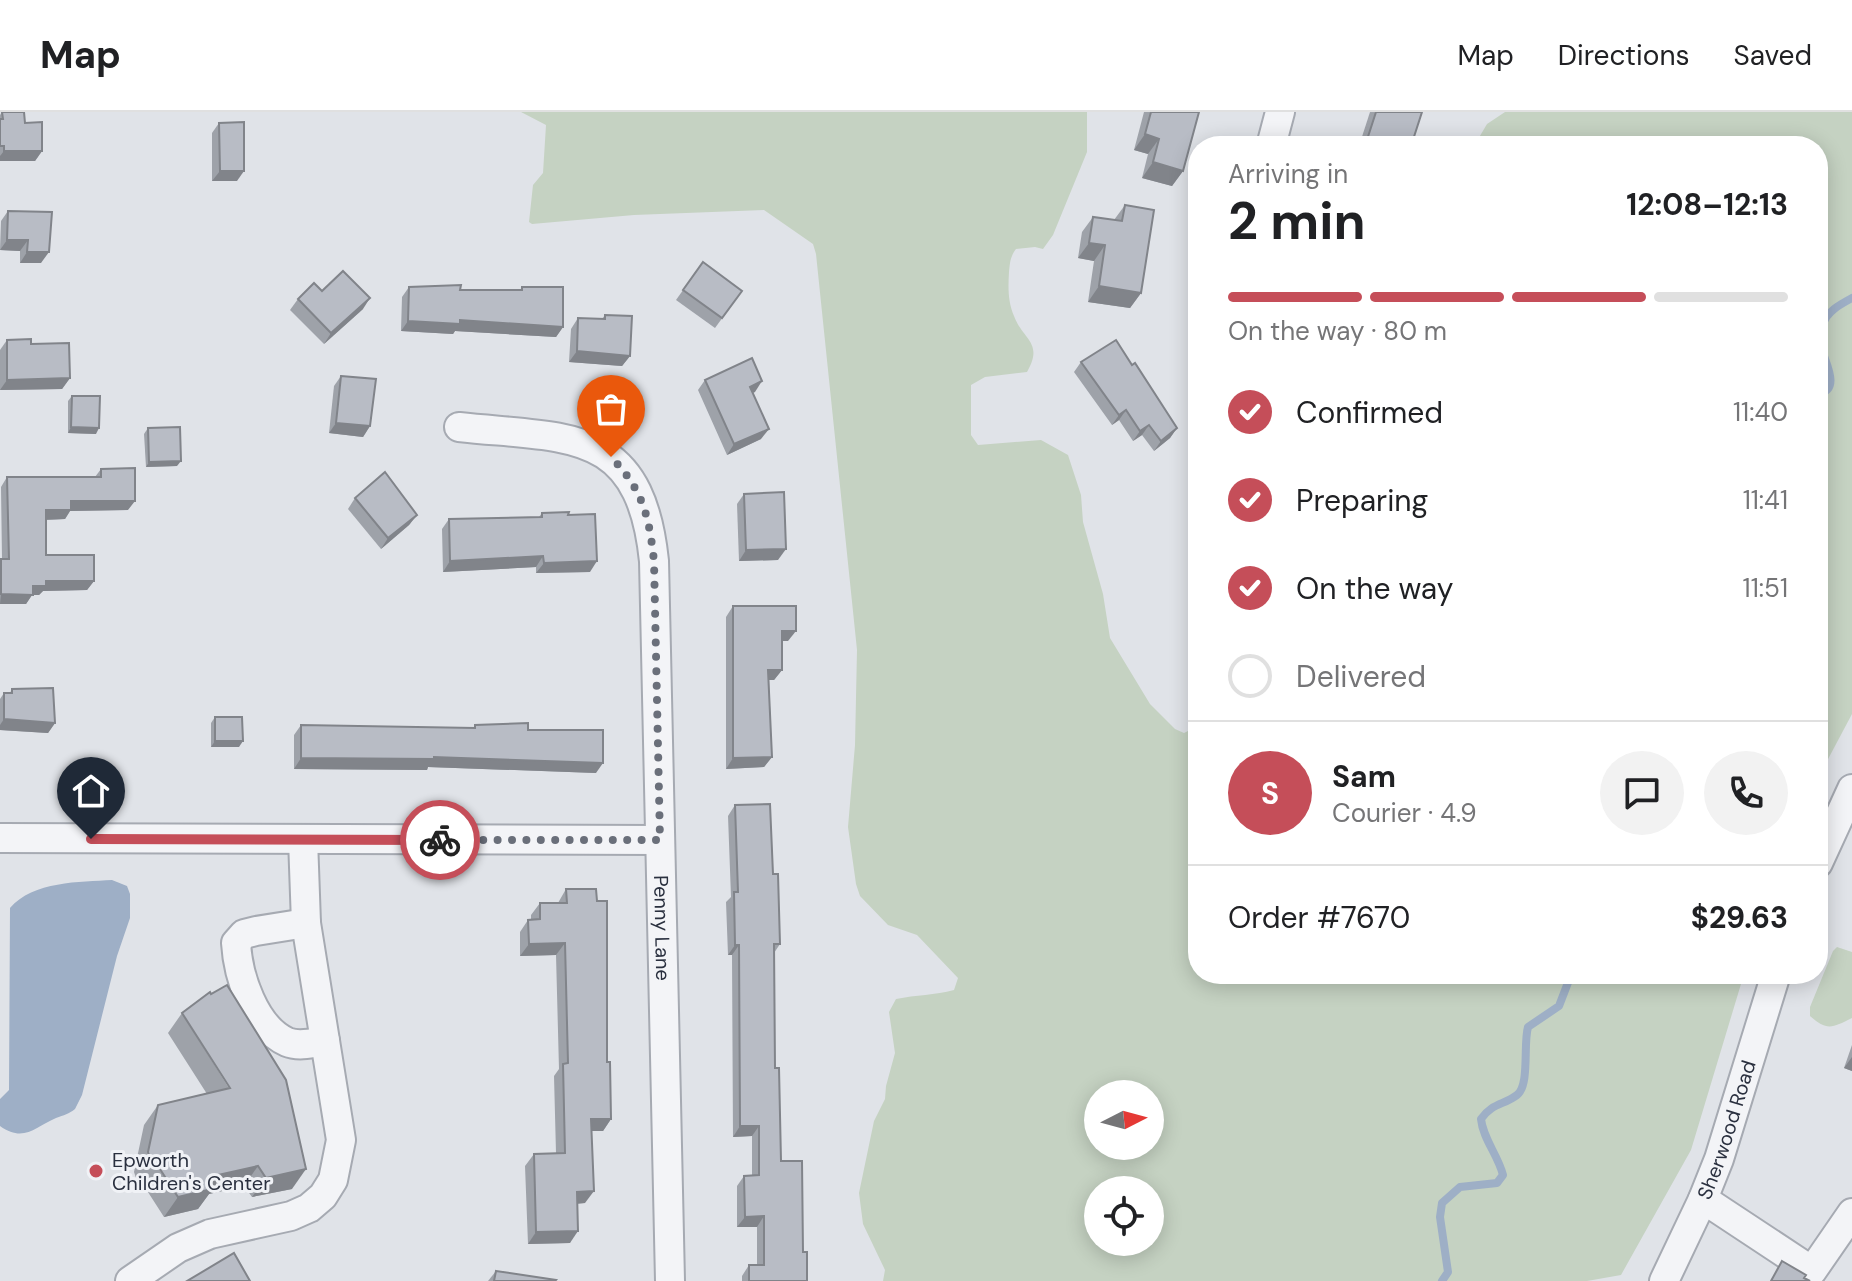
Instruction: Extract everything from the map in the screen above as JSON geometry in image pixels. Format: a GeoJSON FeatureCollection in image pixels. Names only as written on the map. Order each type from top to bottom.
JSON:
{"type":"FeatureCollection","features":[{"type":"Feature","properties":{"kind":"street"},"geometry":{"type":"LineString","coordinates":[[1274,136],[1280,112]]}},
{"type":"Feature","properties":{"kind":"street","name":"Penny Lane"},"geometry":{"type":"LineString","coordinates":[[459,427],[546,436],[592,446],[611,457],[638,491],[647,514],[654,561],[670,1281]]}},
{"type":"Feature","properties":{"kind":"street"},"geometry":{"type":"LineString","coordinates":[[1828,841],[1852,789]]}},
{"type":"Feature","properties":{"kind":"street"},"geometry":{"type":"LineString","coordinates":[[0,838],[660,840]]}},
{"type":"Feature","properties":{"kind":"street"},"geometry":{"type":"LineString","coordinates":[[130,1281],[178,1248],[210,1234],[291,1216],[309,1208],[323,1196],[333,1180],[341,1140],[306,923],[303,839]]}},
{"type":"Feature","properties":{"kind":"street"},"geometry":{"type":"LineString","coordinates":[[306,923],[244,934],[236,943],[237,959],[244,983],[261,1018],[276,1034],[289,1043],[306,1045],[325,1041]]}},
{"type":"Feature","properties":{"kind":"street","name":"Sherwood Road"},"geometry":{"type":"LineString","coordinates":[[1664,1281],[1703,1199],[1723,1147],[1773,984]]}},
{"type":"Feature","properties":{"kind":"street"},"geometry":{"type":"LineString","coordinates":[[1703,1199],[1812,1271],[1852,1213]]}},
{"type":"Feature","properties":{"kind":"green space"},"geometry":{"type":"Polygon","coordinates":[[[521,112],[1087,112],[1087,152],[1053,235],[1043,249],[1016,249],[1011,260],[1011,305],[1018,324],[1033,347],[1032,362],[1027,372],[985,377],[971,385],[971,435],[978,445],[1041,440],[1068,455],[1081,495],[1083,522],[1103,594],[1110,638],[1150,704],[1175,729],[1184,733],[1188,731],[1188,984],[1741,984],[1691,1150],[1621,1275],[1587,1281],[883,1281],[885,1270],[863,1224],[859,1193],[874,1121],[885,1099],[895,1053],[889,1012],[896,999],[954,990],[958,978],[917,935],[888,925],[860,896],[856,884],[848,827],[855,745],[857,650],[813,244],[764,210],[634,215],[532,224],[529,222],[533,185],[543,173],[546,125],[521,112]]]}},
{"type":"Feature","properties":{"kind":"green space"},"geometry":{"type":"Polygon","coordinates":[[[1505,112],[1852,112],[1852,714],[1828,759],[1828,136],[1480,136],[1487,124],[1505,112]]]}},
{"type":"Feature","properties":{"kind":"green space"},"geometry":{"type":"Polygon","coordinates":[[[1837,947],[1852,952],[1852,1018],[1834,1026],[1825,1026],[1810,1016],[1810,1007],[1819,984],[1828,984],[1828,963],[1837,947]]]}},
{"type":"Feature","properties":{"kind":"water"},"geometry":{"type":"Polygon","coordinates":[[[112,880],[127,886],[130,918],[117,956],[82,1095],[75,1109],[29,1132],[8,1131],[0,1126],[0,1099],[9,1090],[10,908],[20,899],[44,888],[112,880]]]}},
{"type":"Feature","properties":{"kind":"building"},"geometry":{"type":"Polygon","coordinates":[[[2,112],[24,112],[25,123],[42,122],[42,151],[4,151],[4,146],[0,146],[2,112]]]}},
{"type":"Feature","properties":{"kind":"building"},"geometry":{"type":"Polygon","coordinates":[[[1151,112],[1199,112],[1192,136],[1188,136],[1183,171],[1153,162],[1159,139],[1145,134],[1151,112]]]}},
{"type":"Feature","properties":{"kind":"building"},"geometry":{"type":"Polygon","coordinates":[[[1376,112],[1422,112],[1414,136],[1368,136],[1376,112]]]}},
{"type":"Feature","properties":{"kind":"building"},"geometry":{"type":"Polygon","coordinates":[[[244,122],[244,171],[220,171],[219,123],[244,122]]]}},
{"type":"Feature","properties":{"kind":"building"},"geometry":{"type":"Polygon","coordinates":[[[1125,205],[1154,210],[1141,293],[1099,286],[1105,245],[1089,243],[1093,217],[1122,221],[1125,205]]]}},
{"type":"Feature","properties":{"kind":"building"},"geometry":{"type":"Polygon","coordinates":[[[8,211],[52,212],[49,252],[27,252],[28,240],[7,240],[8,211]]]}},
{"type":"Feature","properties":{"kind":"building"},"geometry":{"type":"Polygon","coordinates":[[[703,262],[742,291],[722,318],[683,290],[703,262]]]}},
{"type":"Feature","properties":{"kind":"building"},"geometry":{"type":"Polygon","coordinates":[[[343,271],[370,298],[331,333],[298,299],[314,283],[322,291],[343,271]]]}},
{"type":"Feature","properties":{"kind":"building"},"geometry":{"type":"Polygon","coordinates":[[[461,285],[460,290],[563,287],[563,327],[460,320],[460,324],[408,321],[409,287],[461,285]]]}},
{"type":"Feature","properties":{"kind":"building"},"geometry":{"type":"Polygon","coordinates":[[[605,315],[632,316],[630,356],[577,351],[578,318],[605,319],[605,315]]]}},
{"type":"Feature","properties":{"kind":"building"},"geometry":{"type":"Polygon","coordinates":[[[31,339],[31,344],[69,343],[70,378],[7,380],[7,340],[31,339]]]}},
{"type":"Feature","properties":{"kind":"building"},"geometry":{"type":"Polygon","coordinates":[[[1116,340],[1132,365],[1135,363],[1177,428],[1161,441],[1149,425],[1140,431],[1126,410],[1119,415],[1081,362],[1116,340]]]}},
{"type":"Feature","properties":{"kind":"building"},"geometry":{"type":"Polygon","coordinates":[[[752,358],[762,381],[750,387],[769,429],[734,444],[705,380],[752,358]]]}},
{"type":"Feature","properties":{"kind":"building"},"geometry":{"type":"Polygon","coordinates":[[[341,376],[376,379],[370,426],[336,423],[341,376]]]}},
{"type":"Feature","properties":{"kind":"building"},"geometry":{"type":"Polygon","coordinates":[[[72,396],[100,396],[99,428],[71,427],[72,396]]]}},
{"type":"Feature","properties":{"kind":"building"},"geometry":{"type":"Polygon","coordinates":[[[180,427],[181,461],[149,462],[148,428],[180,427]]]}},
{"type":"Feature","properties":{"kind":"building"},"geometry":{"type":"Polygon","coordinates":[[[135,468],[135,501],[71,501],[71,510],[46,510],[46,555],[94,555],[94,581],[46,581],[46,586],[33,586],[33,595],[1,594],[1,559],[9,559],[7,477],[101,477],[101,469],[135,468]]]}},
{"type":"Feature","properties":{"kind":"building"},"geometry":{"type":"Polygon","coordinates":[[[385,472],[417,515],[388,538],[355,498],[385,472]]]}},
{"type":"Feature","properties":{"kind":"building"},"geometry":{"type":"Polygon","coordinates":[[[784,492],[786,549],[746,550],[744,494],[784,492]]]}},
{"type":"Feature","properties":{"kind":"building"},"geometry":{"type":"Polygon","coordinates":[[[569,512],[568,515],[595,514],[597,561],[544,563],[543,556],[450,561],[449,519],[542,517],[542,513],[569,512]]]}},
{"type":"Feature","properties":{"kind":"building"},"geometry":{"type":"Polygon","coordinates":[[[733,606],[796,606],[796,631],[782,631],[782,670],[768,670],[772,757],[733,758],[733,606]]]}},
{"type":"Feature","properties":{"kind":"building"},"geometry":{"type":"Polygon","coordinates":[[[53,688],[55,723],[4,719],[4,693],[12,693],[12,689],[53,688]]]}},
{"type":"Feature","properties":{"kind":"building"},"geometry":{"type":"Polygon","coordinates":[[[215,717],[242,717],[243,741],[215,741],[215,717]]]}},
{"type":"Feature","properties":{"kind":"building"},"geometry":{"type":"Polygon","coordinates":[[[528,723],[528,730],[603,730],[603,763],[434,757],[301,758],[301,725],[475,728],[475,725],[528,723]]]}},
{"type":"Feature","properties":{"kind":"building"},"geometry":{"type":"Polygon","coordinates":[[[770,804],[773,874],[778,874],[780,944],[774,944],[775,1068],[779,1068],[781,1161],[802,1161],[803,1252],[807,1252],[807,1281],[749,1281],[749,1265],[764,1265],[764,1216],[745,1217],[744,1176],[759,1175],[759,1126],[740,1126],[735,805],[770,804]]]}},
{"type":"Feature","properties":{"kind":"building"},"geometry":{"type":"Polygon","coordinates":[[[566,889],[596,889],[597,901],[607,901],[607,1062],[610,1062],[611,1119],[591,1119],[594,1191],[577,1192],[578,1231],[536,1232],[534,1154],[565,1153],[563,1064],[568,1063],[565,943],[529,944],[528,920],[540,919],[540,903],[567,903],[566,889]]]}},
{"type":"Feature","properties":{"kind":"building"},"geometry":{"type":"Polygon","coordinates":[[[227,985],[286,1080],[306,1169],[266,1178],[258,1166],[209,1177],[212,1189],[178,1197],[148,1152],[158,1105],[230,1088],[182,1013],[210,992],[227,985]]]}},
{"type":"Feature","properties":{"kind":"building"},"geometry":{"type":"Polygon","coordinates":[[[234,1253],[250,1281],[187,1281],[234,1253]]]}},
{"type":"Feature","properties":{"kind":"building"},"geometry":{"type":"Polygon","coordinates":[[[1782,1261],[1806,1275],[1804,1278],[1810,1281],[1771,1281],[1782,1261]]]}},
{"type":"Feature","properties":{"kind":"building"},"geometry":{"type":"Polygon","coordinates":[[[496,1271],[556,1280],[494,1281],[496,1271]]]}},
{"type":"Feature","properties":{"kind":"waterway"},"geometry":{"type":"LineString","coordinates":[[1828,316],[1852,298]]}},
{"type":"Feature","properties":{"kind":"waterway"},"geometry":{"type":"LineString","coordinates":[[1828,366],[1828,388]]}},
{"type":"Feature","properties":{"kind":"waterway"},"geometry":{"type":"LineString","coordinates":[[1442,1281],[1448,1272],[1440,1217],[1442,1203],[1460,1187],[1497,1183],[1503,1175],[1481,1119],[1489,1110],[1521,1090],[1528,1027],[1559,1006],[1567,984]]}},
{"type":"Feature","properties":{"kind":"way so far"},"geometry":{"type":"LineString","coordinates":[[440,840],[660,840],[651,536],[638,491],[611,457]]}},
{"type":"Feature","properties":{"kind":"place","name":"Epworth Children's Center"},"geometry":{"type":"Point","coordinates":[96,1171]}},
{"type":"Feature","properties":{"kind":"route"},"geometry":{"type":"LineString","coordinates":[[91,839],[440,840]]}}]}
